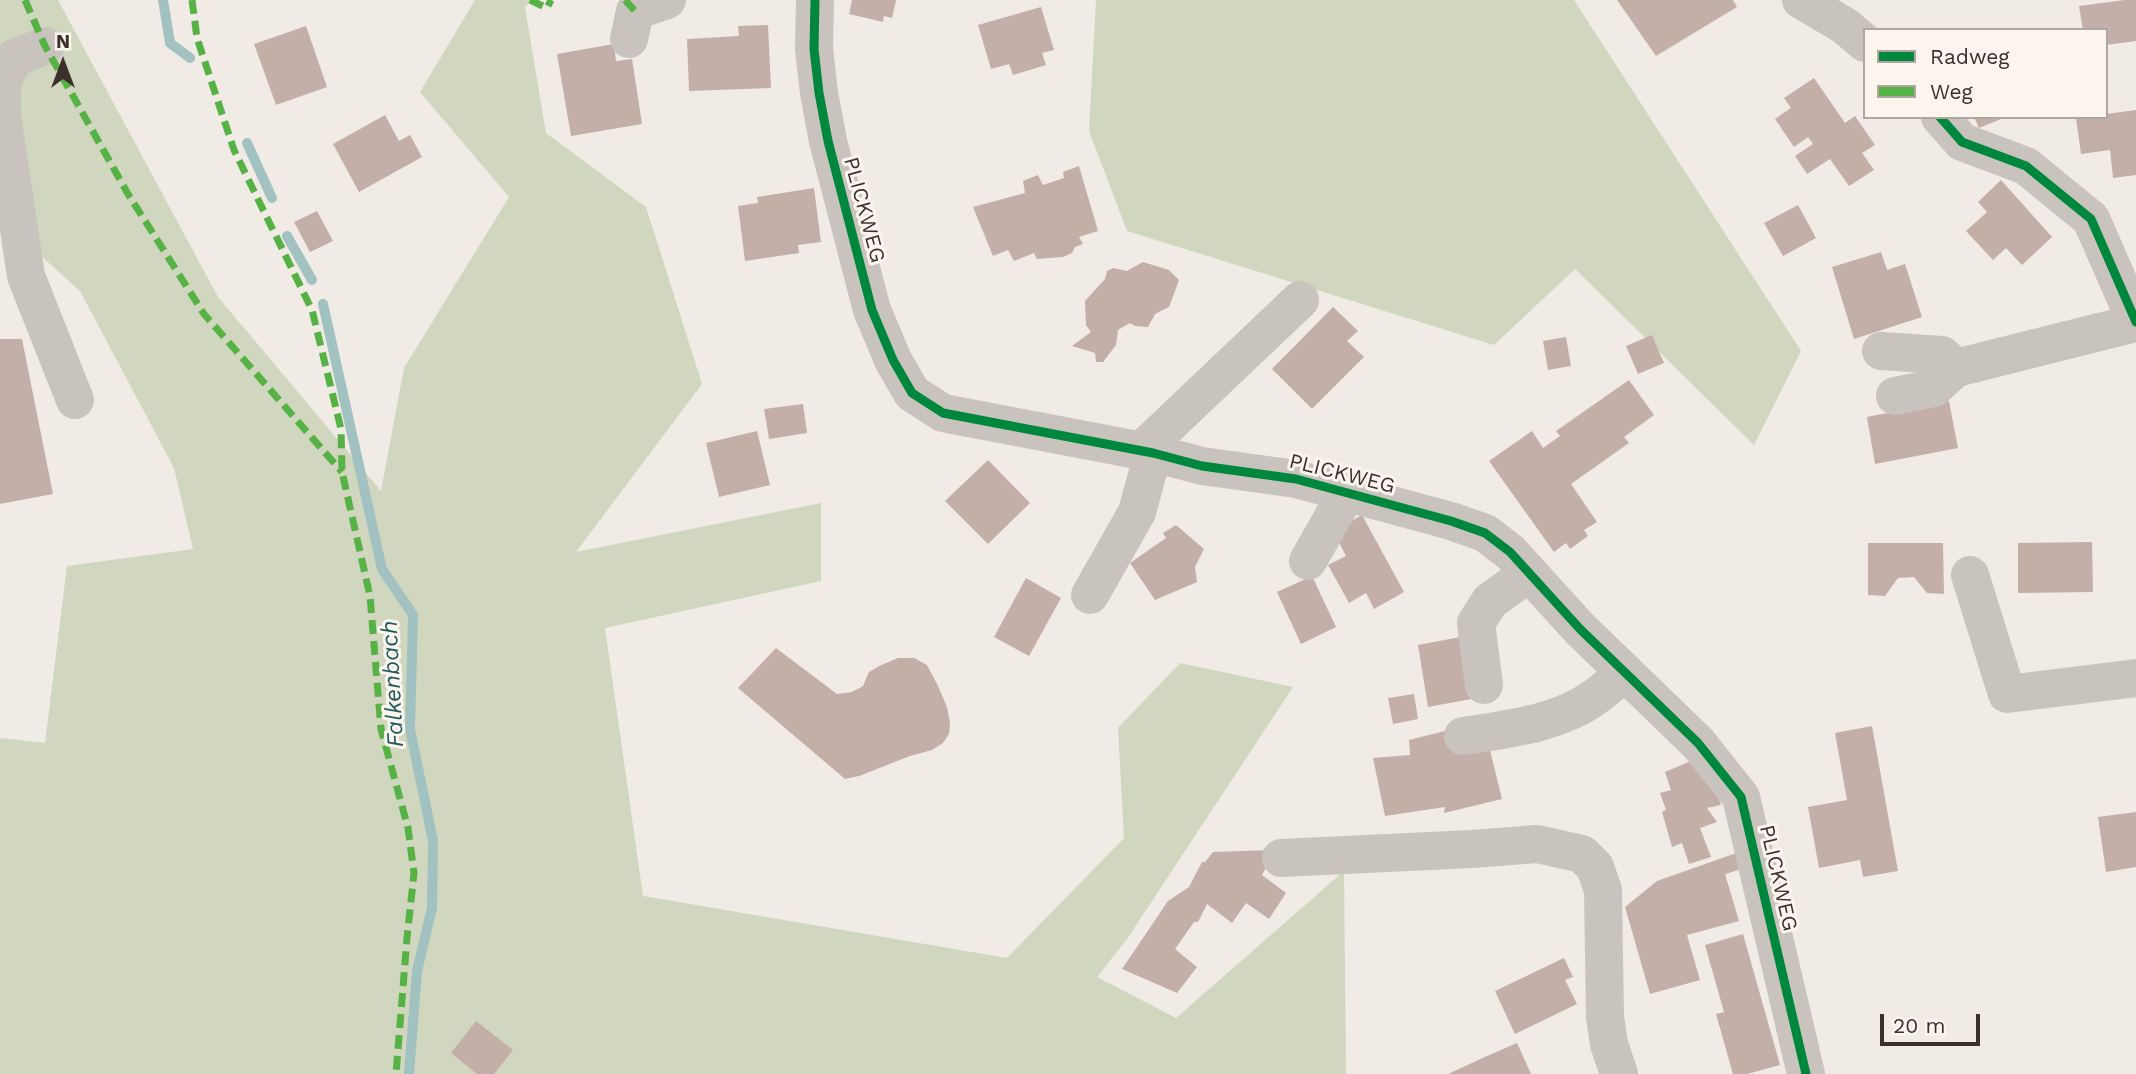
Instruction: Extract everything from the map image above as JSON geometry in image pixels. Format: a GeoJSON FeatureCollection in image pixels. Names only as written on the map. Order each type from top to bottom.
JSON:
{"type":"FeatureCollection","features":[{"type":"Feature","properties":{"kind":"street"},"geometry":{"type":"LineString","coordinates":[[629,38],[635,11],[667,0]]}},
{"type":"Feature","properties":{"kind":"street","name":"PLICKWEG"},"geometry":{"type":"LineString","coordinates":[[815,0],[814,49],[828,141],[872,310],[893,360],[912,393],[943,413],[1147,452],[1202,466],[1296,479],[1348,492],[1485,533],[1510,552],[1528,574],[1698,743],[1741,797],[1806,1074]]}},
{"type":"Feature","properties":{"kind":"street"},"geometry":{"type":"LineString","coordinates":[[1801,0],[1845,26],[1863,41]]}},
{"type":"Feature","properties":{"kind":"street"},"geometry":{"type":"LineString","coordinates":[[45,46],[14,58],[2,83],[2,116],[26,276],[75,400]]}},
{"type":"Feature","properties":{"kind":"street"},"geometry":{"type":"LineString","coordinates":[[1895,396],[1934,388],[1956,368],[2136,322],[2091,219],[2026,166],[1962,142],[1942,119]]}},
{"type":"Feature","properties":{"kind":"street"},"geometry":{"type":"LineString","coordinates":[[1090,595],[1137,512],[1147,452],[1300,300]]}},
{"type":"Feature","properties":{"kind":"street"},"geometry":{"type":"LineString","coordinates":[[1881,351],[1942,355],[1956,368]]}},
{"type":"Feature","properties":{"kind":"street"},"geometry":{"type":"LineString","coordinates":[[1308,561],[1348,492]]}},
{"type":"Feature","properties":{"kind":"street"},"geometry":{"type":"LineString","coordinates":[[1484,685],[1475,623],[1490,601],[1528,574]]}},
{"type":"Feature","properties":{"kind":"street"},"geometry":{"type":"LineString","coordinates":[[1970,575],[2007,694],[2136,678]]}},
{"type":"Feature","properties":{"kind":"street"},"geometry":{"type":"LineString","coordinates":[[1463,736],[1521,726],[1562,715],[1593,699],[1625,672]]}},
{"type":"Feature","properties":{"kind":"street"},"geometry":{"type":"LineString","coordinates":[[1281,858],[1536,844],[1582,854],[1595,867],[1603,890],[1605,1017],[1609,1044],[1619,1074]]}},
{"type":"Feature","properties":{"kind":"green space"},"geometry":{"type":"Polygon","coordinates":[[[0,0],[58,0],[218,297],[381,491],[404,368],[509,197],[420,92],[475,0],[532,0],[525,7],[546,133],[646,207],[702,384],[576,552],[821,503],[821,581],[605,628],[643,896],[1007,958],[1124,838],[1118,728],[1180,663],[1293,687],[1127,939],[1097,977],[1176,1018],[1344,871],[1346,1074],[0,1074],[0,738],[45,743],[67,566],[193,549],[174,468],[80,291],[0,219],[0,0]]]}},
{"type":"Feature","properties":{"kind":"green space"},"geometry":{"type":"Polygon","coordinates":[[[1096,0],[1574,0],[1801,351],[1754,445],[1575,269],[1494,345],[1127,231],[1089,131],[1096,0]]]}},
{"type":"Feature","properties":{"kind":"building"},"geometry":{"type":"Polygon","coordinates":[[[852,0],[896,0],[892,18],[884,16],[883,22],[849,14],[852,0]]]}},
{"type":"Feature","properties":{"kind":"building"},"geometry":{"type":"Polygon","coordinates":[[[1617,0],[1733,0],[1737,7],[1656,56],[1617,0]]]}},
{"type":"Feature","properties":{"kind":"building"},"geometry":{"type":"Polygon","coordinates":[[[2136,0],[2136,41],[2108,45],[2108,28],[2083,28],[2079,6],[2136,0]]]}},
{"type":"Feature","properties":{"kind":"building"},"geometry":{"type":"Polygon","coordinates":[[[1041,7],[1054,50],[1042,53],[1046,65],[1013,75],[1009,64],[991,69],[978,25],[1041,7]]]}},
{"type":"Feature","properties":{"kind":"building"},"geometry":{"type":"Polygon","coordinates":[[[768,25],[771,88],[689,91],[687,39],[739,36],[738,26],[768,25]]]}},
{"type":"Feature","properties":{"kind":"building"},"geometry":{"type":"Polygon","coordinates":[[[306,26],[327,87],[276,105],[254,44],[306,26]]]}},
{"type":"Feature","properties":{"kind":"building"},"geometry":{"type":"Polygon","coordinates":[[[614,44],[616,61],[632,59],[642,124],[571,136],[557,54],[614,44]]]}},
{"type":"Feature","properties":{"kind":"building"},"geometry":{"type":"Polygon","coordinates":[[[1814,78],[1845,123],[1855,116],[1875,145],[1862,153],[1874,170],[1849,186],[1830,159],[1807,174],[1795,156],[1813,144],[1808,137],[1794,147],[1775,119],[1791,108],[1784,98],[1814,78]]]}},
{"type":"Feature","properties":{"kind":"building"},"geometry":{"type":"Polygon","coordinates":[[[2136,110],[2136,175],[2113,178],[2110,150],[2081,154],[2076,119],[2108,119],[2108,114],[2136,110]]]}},
{"type":"Feature","properties":{"kind":"building"},"geometry":{"type":"Polygon","coordinates":[[[385,115],[399,141],[410,135],[422,157],[359,192],[333,144],[385,115]]]}},
{"type":"Feature","properties":{"kind":"building"},"geometry":{"type":"Polygon","coordinates":[[[1975,119],[2001,119],[1979,128],[1975,119]]]}},
{"type":"Feature","properties":{"kind":"building"},"geometry":{"type":"Polygon","coordinates":[[[1079,166],[1098,231],[1079,237],[1083,244],[1063,257],[1037,259],[1034,253],[1014,261],[1008,250],[993,256],[973,207],[1025,193],[1023,181],[1038,175],[1043,185],[1064,178],[1063,172],[1079,166]]]}},
{"type":"Feature","properties":{"kind":"building"},"geometry":{"type":"Polygon","coordinates":[[[2001,180],[2052,237],[2022,265],[2006,248],[1993,260],[1966,231],[1987,212],[1978,202],[2001,180]]]}},
{"type":"Feature","properties":{"kind":"building"},"geometry":{"type":"Polygon","coordinates":[[[814,188],[821,242],[798,245],[799,253],[745,261],[738,206],[758,203],[757,197],[814,188]]]}},
{"type":"Feature","properties":{"kind":"building"},"geometry":{"type":"Polygon","coordinates":[[[1798,205],[1816,238],[1783,256],[1764,223],[1798,205]]]}},
{"type":"Feature","properties":{"kind":"building"},"geometry":{"type":"Polygon","coordinates":[[[317,211],[333,241],[310,252],[294,222],[317,211]]]}},
{"type":"Feature","properties":{"kind":"building"},"geometry":{"type":"Polygon","coordinates":[[[1881,252],[1887,270],[1905,264],[1922,317],[1854,339],[1832,267],[1881,252]]]}},
{"type":"Feature","properties":{"kind":"building"},"geometry":{"type":"Polygon","coordinates":[[[1143,262],[1169,270],[1179,280],[1169,307],[1155,314],[1148,327],[1130,323],[1118,330],[1116,345],[1103,362],[1096,362],[1095,353],[1072,346],[1091,332],[1086,325],[1085,301],[1105,279],[1107,271],[1113,268],[1127,271],[1143,262]]]}},
{"type":"Feature","properties":{"kind":"building"},"geometry":{"type":"Polygon","coordinates":[[[1333,307],[1358,331],[1347,341],[1364,357],[1312,409],[1272,369],[1333,307]]]}},
{"type":"Feature","properties":{"kind":"building"},"geometry":{"type":"Polygon","coordinates":[[[1652,335],[1664,363],[1638,374],[1626,346],[1652,335]]]}},
{"type":"Feature","properties":{"kind":"building"},"geometry":{"type":"Polygon","coordinates":[[[1566,337],[1571,366],[1548,370],[1543,341],[1566,337]]]}},
{"type":"Feature","properties":{"kind":"building"},"geometry":{"type":"Polygon","coordinates":[[[0,339],[22,339],[53,494],[0,504],[0,339]]]}},
{"type":"Feature","properties":{"kind":"building"},"geometry":{"type":"Polygon","coordinates":[[[1629,380],[1654,415],[1624,437],[1629,443],[1571,484],[1597,522],[1584,530],[1588,536],[1570,549],[1566,543],[1554,552],[1489,461],[1532,431],[1543,448],[1560,436],[1556,431],[1629,380]]]}},
{"type":"Feature","properties":{"kind":"building"},"geometry":{"type":"Polygon","coordinates":[[[1949,401],[1958,448],[1875,464],[1867,417],[1949,401]]]}},
{"type":"Feature","properties":{"kind":"building"},"geometry":{"type":"Polygon","coordinates":[[[803,404],[807,433],[769,439],[764,409],[803,404]]]}},
{"type":"Feature","properties":{"kind":"building"},"geometry":{"type":"Polygon","coordinates":[[[757,431],[770,485],[719,497],[706,443],[757,431]]]}},
{"type":"Feature","properties":{"kind":"building"},"geometry":{"type":"Polygon","coordinates":[[[988,460],[1030,503],[988,544],[945,501],[988,460]]]}},
{"type":"Feature","properties":{"kind":"building"},"geometry":{"type":"Polygon","coordinates":[[[1362,515],[1404,592],[1374,609],[1366,593],[1349,603],[1328,565],[1346,556],[1333,531],[1362,515]]]}},
{"type":"Feature","properties":{"kind":"building"},"geometry":{"type":"Polygon","coordinates":[[[1176,525],[1204,549],[1195,567],[1197,582],[1155,600],[1130,563],[1166,538],[1163,533],[1176,525]]]}},
{"type":"Feature","properties":{"kind":"building"},"geometry":{"type":"Polygon","coordinates":[[[2092,542],[2093,592],[2018,593],[2018,543],[2092,542]]]}},
{"type":"Feature","properties":{"kind":"building"},"geometry":{"type":"Polygon","coordinates":[[[1868,543],[1943,543],[1944,594],[1927,593],[1914,577],[1898,578],[1885,596],[1868,595],[1868,543]]]}},
{"type":"Feature","properties":{"kind":"building"},"geometry":{"type":"Polygon","coordinates":[[[1312,576],[1336,627],[1301,644],[1277,592],[1312,576]]]}},
{"type":"Feature","properties":{"kind":"building"},"geometry":{"type":"Polygon","coordinates":[[[1026,578],[1061,598],[1029,656],[994,637],[1026,578]]]}},
{"type":"Feature","properties":{"kind":"building"},"geometry":{"type":"Polygon","coordinates":[[[1471,635],[1482,697],[1428,707],[1418,645],[1471,635]]]}},
{"type":"Feature","properties":{"kind":"building"},"geometry":{"type":"Polygon","coordinates":[[[776,648],[837,694],[852,692],[863,686],[869,672],[879,666],[898,658],[914,658],[927,665],[938,686],[947,707],[949,734],[943,743],[932,750],[845,779],[738,688],[776,648]]]}},
{"type":"Feature","properties":{"kind":"building"},"geometry":{"type":"Polygon","coordinates":[[[1414,694],[1418,719],[1393,724],[1388,698],[1414,694]]]}},
{"type":"Feature","properties":{"kind":"building"},"geometry":{"type":"Polygon","coordinates":[[[1872,726],[1898,871],[1863,877],[1860,860],[1819,868],[1808,807],[1847,800],[1835,733],[1872,726]]]}},
{"type":"Feature","properties":{"kind":"building"},"geometry":{"type":"Polygon","coordinates":[[[1449,730],[1454,753],[1489,746],[1502,799],[1444,813],[1445,807],[1385,816],[1373,758],[1410,755],[1409,740],[1449,730]]]}},
{"type":"Feature","properties":{"kind":"building"},"geometry":{"type":"Polygon","coordinates":[[[1696,759],[1710,774],[1721,805],[1707,808],[1717,822],[1700,828],[1711,857],[1689,864],[1682,843],[1672,847],[1662,812],[1666,810],[1660,793],[1671,790],[1665,772],[1696,759]]]}},
{"type":"Feature","properties":{"kind":"building"},"geometry":{"type":"Polygon","coordinates":[[[2136,812],[2136,867],[2106,872],[2098,817],[2136,812]]]}},
{"type":"Feature","properties":{"kind":"building"},"geometry":{"type":"Polygon","coordinates":[[[1275,850],[1262,875],[1286,893],[1269,919],[1246,903],[1232,923],[1207,904],[1198,922],[1194,922],[1175,949],[1197,967],[1177,993],[1122,969],[1168,901],[1189,887],[1202,862],[1213,852],[1275,850]]]}},
{"type":"Feature","properties":{"kind":"building"},"geometry":{"type":"Polygon","coordinates":[[[1742,851],[1749,867],[1725,874],[1739,921],[1687,935],[1700,980],[1650,994],[1625,907],[1657,881],[1742,851]]]}},
{"type":"Feature","properties":{"kind":"building"},"geometry":{"type":"Polygon","coordinates":[[[1743,934],[1780,1065],[1747,1074],[1733,1074],[1716,1014],[1724,1012],[1705,945],[1743,934]]]}},
{"type":"Feature","properties":{"kind":"building"},"geometry":{"type":"Polygon","coordinates":[[[1564,958],[1573,977],[1565,980],[1577,1004],[1515,1034],[1495,991],[1564,958]]]}},
{"type":"Feature","properties":{"kind":"building"},"geometry":{"type":"Polygon","coordinates":[[[476,1021],[513,1050],[494,1074],[477,1074],[451,1053],[476,1021]]]}},
{"type":"Feature","properties":{"kind":"building"},"geometry":{"type":"Polygon","coordinates":[[[1517,1043],[1531,1074],[1448,1074],[1487,1056],[1517,1043]]]}},
{"type":"Feature","properties":{"kind":"waterway","name":"Falkenbach"},"geometry":{"type":"LineString","coordinates":[[163,0],[170,43],[190,58]]}},
{"type":"Feature","properties":{"kind":"waterway","name":"Falkenbach"},"geometry":{"type":"LineString","coordinates":[[247,143],[272,198]]}},
{"type":"Feature","properties":{"kind":"waterway","name":"Falkenbach"},"geometry":{"type":"LineString","coordinates":[[287,236],[312,280]]}},
{"type":"Feature","properties":{"kind":"waterway","name":"Falkenbach"},"geometry":{"type":"LineString","coordinates":[[323,304],[382,569],[413,615],[410,729],[433,841],[432,908],[417,971],[409,1074]]}},
{"type":"Feature","properties":{"kind":"marked path"},"geometry":{"type":"LineString","coordinates":[[25,0],[45,46],[128,194],[204,314],[342,472]]}},
{"type":"Feature","properties":{"kind":"marked path"},"geometry":{"type":"LineString","coordinates":[[192,0],[197,38],[234,150],[312,310],[341,429],[342,472],[370,596],[381,729],[408,828],[414,873],[396,1074]]}},
{"type":"Feature","properties":{"kind":"marked path"},"geometry":{"type":"LineString","coordinates":[[530,0],[547,8],[551,0]]}},
{"type":"Feature","properties":{"kind":"marked path"},"geometry":{"type":"LineString","coordinates":[[625,0],[635,11]]}},
{"type":"Feature","properties":{"kind":"cycle path"},"geometry":{"type":"LineString","coordinates":[[815,0],[814,49],[828,141],[872,310],[893,360],[912,393],[943,413],[1153,453],[1202,466],[1296,479],[1451,521],[1485,533],[1510,552],[1580,629],[1698,743],[1741,797],[1806,1074]]}},
{"type":"Feature","properties":{"kind":"cycle path"},"geometry":{"type":"LineString","coordinates":[[1942,119],[1962,142],[2026,166],[2091,219],[2136,322]]}}]}
